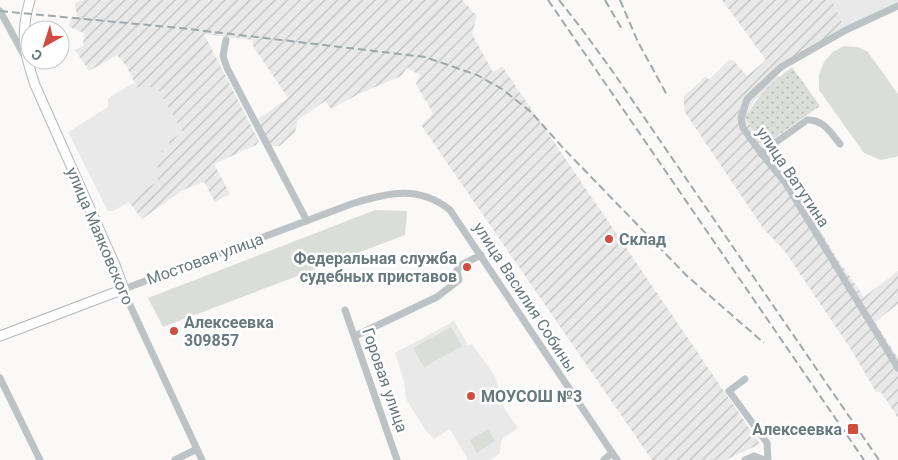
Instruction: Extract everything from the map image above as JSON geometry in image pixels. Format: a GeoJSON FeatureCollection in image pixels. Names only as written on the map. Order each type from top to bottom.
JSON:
{"type":"FeatureCollection","features":[{"type":"Feature","properties":{"kind":"main road"},"geometry":{"type":"LineString","coordinates":[[26,20],[30,0]]}},
{"type":"Feature","properties":{"kind":"main road","name":"улица Маяковского"},"geometry":{"type":"LineString","coordinates":[[30,70],[124,289]]}},
{"type":"Feature","properties":{"kind":"main road","name":"Мостовая улица"},"geometry":{"type":"LineString","coordinates":[[0,336],[124,289]]}},
{"type":"Feature","properties":{"kind":"street","name":"улица Ватутина"},"geometry":{"type":"LineString","coordinates":[[898,6],[846,30],[781,67],[747,99],[741,118],[744,128],[761,154],[785,182],[898,368]]}},
{"type":"Feature","properties":{"kind":"street","name":"улица Маяковского"},"geometry":{"type":"LineString","coordinates":[[1,15],[20,47]]}},
{"type":"Feature","properties":{"kind":"street"},"geometry":{"type":"LineString","coordinates":[[226,40],[223,56],[227,68],[307,220]]}},
{"type":"Feature","properties":{"kind":"street"},"geometry":{"type":"LineString","coordinates":[[761,154],[807,120],[822,123],[840,144]]}},
{"type":"Feature","properties":{"kind":"street","name":"улица Василия Собины"},"geometry":{"type":"LineString","coordinates":[[382,195],[405,193],[430,197],[439,201],[450,210],[616,460]]}},
{"type":"Feature","properties":{"kind":"street","name":"Мостовая улица"},"geometry":{"type":"LineString","coordinates":[[124,289],[307,220],[382,195]]}},
{"type":"Feature","properties":{"kind":"street"},"geometry":{"type":"LineString","coordinates":[[355,336],[437,296],[459,280],[457,270],[463,264],[480,255]]}},
{"type":"Feature","properties":{"kind":"street","name":"улица Маяковского"},"geometry":{"type":"LineString","coordinates":[[124,289],[202,460]]}},
{"type":"Feature","properties":{"kind":"street","name":"Горовая улица"},"geometry":{"type":"LineString","coordinates":[[346,310],[397,460]]}},
{"type":"Feature","properties":{"kind":"street"},"geometry":{"type":"LineString","coordinates":[[0,378],[40,460]]}},
{"type":"Feature","properties":{"kind":"street"},"geometry":{"type":"LineString","coordinates":[[745,379],[729,391],[767,443],[766,460],[754,456],[745,460]]}},
{"type":"Feature","properties":{"kind":"street"},"geometry":{"type":"LineString","coordinates":[[175,460],[197,449]]}},
{"type":"Feature","properties":{"kind":"street"},"geometry":{"type":"LineString","coordinates":[[604,460],[612,453]]}},
{"type":"Feature","properties":{"kind":"shaded area"},"geometry":{"type":"Polygon","coordinates":[[[82,0],[462,0],[477,16],[472,34],[493,72],[502,66],[760,444],[726,460],[652,460],[421,125],[433,114],[416,84],[420,75],[407,68],[401,76],[359,94],[331,109],[325,101],[298,120],[295,132],[280,146],[271,146],[255,121],[288,98],[253,46],[253,40],[204,34],[259,141],[256,145],[214,164],[230,194],[215,202],[204,182],[183,190],[142,219],[129,202],[139,192],[159,181],[155,175],[160,171],[153,160],[163,155],[161,151],[170,147],[168,141],[183,133],[159,91],[152,89],[148,83],[137,88],[127,67],[117,55],[89,71],[75,50],[83,46],[84,33],[70,27],[71,18],[77,18],[75,3],[82,0]]]}},
{"type":"Feature","properties":{"kind":"shaded area"},"geometry":{"type":"Polygon","coordinates":[[[722,0],[832,0],[847,33],[777,73],[779,77],[754,101],[746,118],[762,147],[794,186],[836,257],[864,297],[898,271],[898,304],[875,322],[898,358],[898,418],[881,392],[876,392],[852,351],[784,250],[763,228],[684,111],[684,96],[706,76],[709,80],[729,60],[734,61],[747,76],[766,60],[722,0]]]}},
{"type":"Feature","properties":{"kind":"shaded area"},"geometry":{"type":"Polygon","coordinates":[[[832,0],[898,0],[898,3],[846,30],[832,0]]]}},
{"type":"Feature","properties":{"kind":"shaded area"},"geometry":{"type":"Polygon","coordinates":[[[844,46],[858,47],[868,52],[898,94],[898,156],[896,157],[881,160],[864,153],[819,90],[819,75],[824,62],[833,52],[844,46]]]}},
{"type":"Feature","properties":{"kind":"shaded area"},"geometry":{"type":"Polygon","coordinates":[[[792,67],[820,106],[762,147],[746,118],[755,102],[778,78],[792,67]]]}},
{"type":"Feature","properties":{"kind":"shaded area"},"geometry":{"type":"Polygon","coordinates":[[[134,83],[137,88],[148,83],[159,91],[183,133],[168,141],[170,147],[161,151],[163,155],[159,181],[139,192],[129,202],[113,211],[108,211],[68,132],[108,107],[108,98],[134,83]]]}},
{"type":"Feature","properties":{"kind":"shaded area"},"geometry":{"type":"Polygon","coordinates":[[[375,210],[407,211],[405,235],[163,327],[148,298],[375,210]]]}},
{"type":"Feature","properties":{"kind":"shaded area"},"geometry":{"type":"Polygon","coordinates":[[[454,321],[468,345],[472,344],[495,376],[505,410],[518,428],[503,438],[500,453],[491,460],[468,460],[450,429],[434,439],[426,431],[406,399],[404,381],[395,353],[454,321]]]}},
{"type":"Feature","properties":{"kind":"shaded area"},"geometry":{"type":"Polygon","coordinates":[[[451,327],[462,346],[424,367],[413,348],[451,327]]]}},
{"type":"Feature","properties":{"kind":"shaded area"},"geometry":{"type":"Polygon","coordinates":[[[488,429],[495,441],[477,453],[470,440],[488,429]]]}},
{"type":"Feature","properties":{"kind":"railway"},"geometry":{"type":"LineString","coordinates":[[548,0],[864,460]]}},
{"type":"Feature","properties":{"kind":"railway"},"geometry":{"type":"LineString","coordinates":[[559,0],[613,72],[879,460]]}},
{"type":"Feature","properties":{"kind":"railway"},"geometry":{"type":"LineString","coordinates":[[605,0],[623,31]]}},
{"type":"Feature","properties":{"kind":"railway"},"geometry":{"type":"LineString","coordinates":[[620,0],[638,42],[667,95]]}},
{"type":"Feature","properties":{"kind":"railway"},"geometry":{"type":"LineString","coordinates":[[0,11],[180,28],[425,57],[477,75],[502,89],[531,112],[565,150],[687,276],[764,343]]}},
{"type":"Feature","properties":{"kind":"place","name":"Склад"},"geometry":{"type":"Point","coordinates":[609,239]}},
{"type":"Feature","properties":{"kind":"place","name":"Федеральная служба судебных приставов"},"geometry":{"type":"Point","coordinates":[467,267]}},
{"type":"Feature","properties":{"kind":"place","name":"Алексеевка 309857"},"geometry":{"type":"Point","coordinates":[174,331]}},
{"type":"Feature","properties":{"kind":"place","name":"МОУСОШ №3"},"geometry":{"type":"Point","coordinates":[471,396]}},
{"type":"Feature","properties":{"kind":"place","name":"Алексеевка"},"geometry":{"type":"Point","coordinates":[853,429]}}]}
